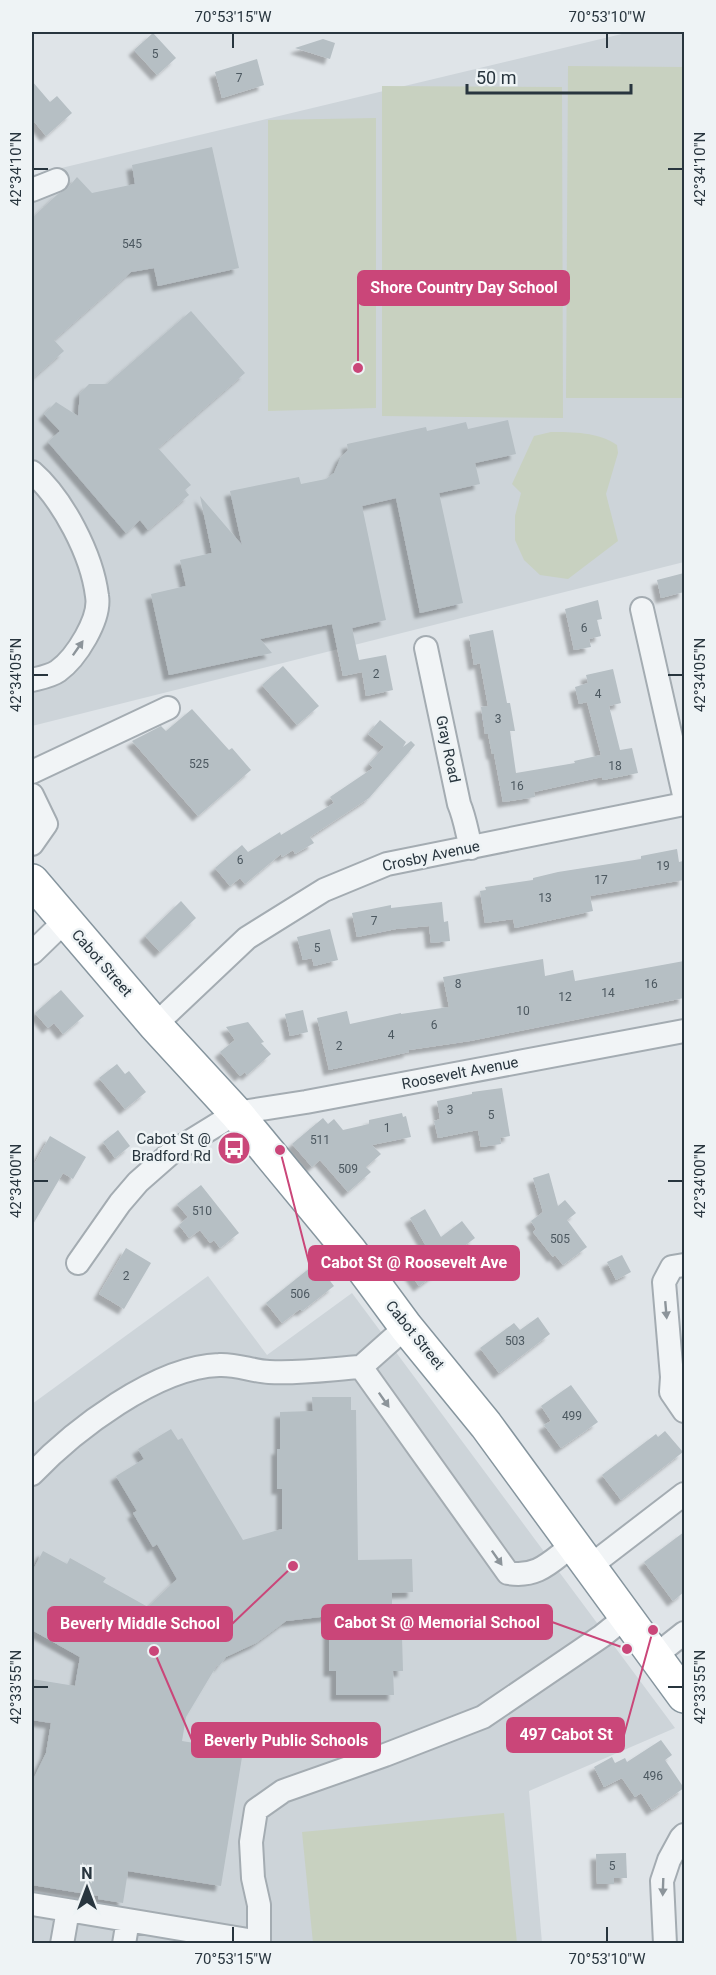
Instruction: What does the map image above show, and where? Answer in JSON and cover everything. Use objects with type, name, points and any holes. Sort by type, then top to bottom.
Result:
[{"type":"highway","name":"Cabot Street","points":[[32,880],[155,1025],[236,1113],[350,1251],[406,1327],[486,1425],[581,1556],[674,1678]]},
{"type":"street","points":[[32,190],[57,180]]},
{"type":"street","points":[[32,472],[43,482],[84,546],[98,598],[90,631],[72,658],[56,672],[32,680]]},
{"type":"street","points":[[642,609],[684,795]]},
{"type":"street","name":"Gray Road","points":[[426,648],[459,804],[471,848]]},
{"type":"street","points":[[32,772],[168,708]]},
{"type":"street","points":[[32,795],[46,824],[32,844]]},
{"type":"street","name":"Crosby Avenue","points":[[155,1025],[247,938],[324,890],[387,864],[684,804]]},
{"type":"street","points":[[32,953],[65,921]]},
{"type":"street","name":"Roosevelt Avenue","points":[[236,1113],[306,1102],[684,1030]]},
{"type":"street","points":[[78,1263],[120,1203],[138,1182],[171,1153],[236,1113]]},
{"type":"street","points":[[684,1265],[672,1267],[664,1282],[672,1377],[671,1392],[684,1411]]},
{"type":"street","points":[[32,1474],[82,1429],[144,1388],[191,1368],[220,1365],[269,1372],[361,1367],[406,1327]]},
{"type":"street","points":[[361,1367],[508,1573],[519,1575],[537,1572],[581,1556],[684,1494]]},
{"type":"street","points":[[32,1904],[128,1920],[185,1937],[258,1943],[258,1905],[253,1878],[251,1842],[256,1810],[283,1791],[483,1717],[627,1616]]},
{"type":"street","points":[[674,1678],[684,1633]]},
{"type":"street","points":[[665,1944],[662,1881],[669,1860],[684,1835]]},
{"type":"street","points":[[62,1944],[68,1910]]},
{"type":"street","points":[[124,1944],[128,1920]]},
{"type":"shaded area","points":[[630,32],[684,32],[684,562],[32,726],[32,175]]},
{"type":"shaded area","points":[[208,1276],[267,1355],[352,1293],[675,1728],[529,1791],[542,1943],[32,1943],[32,1404]]},
{"type":"green space","points":[[568,66],[684,67],[684,398],[566,398]]},
{"type":"green space","points":[[382,86],[562,87],[563,418],[382,416]]},
{"type":"green space","points":[[376,118],[376,408],[268,411],[268,120]]},
{"type":"green space","points":[[551,432],[602,437],[617,445],[618,453],[606,494],[618,541],[568,579],[540,575],[524,560],[515,540],[515,516],[521,493],[512,484],[534,436]]},
{"type":"green space","points":[[504,1813],[517,1943],[313,1943],[302,1832]]},
{"type":"building","points":[[153,33],[176,58],[157,75],[134,50]]},
{"type":"building","points":[[323,39],[335,43],[330,59],[295,48]]},
{"type":"building","points":[[257,59],[264,85],[222,98],[215,72]]},
{"type":"building","points":[[32,81],[50,102],[57,96],[72,113],[46,136],[32,119]]},
{"type":"building","points":[[212,147],[239,268],[158,286],[154,268],[131,272],[54,340],[64,351],[32,379],[32,218],[58,194],[67,189],[77,177],[92,193],[135,184],[132,165]]},
{"type":"building","points":[[191,311],[245,373],[158,448],[191,485],[185,490],[189,495],[148,530],[140,520],[126,533],[48,442],[60,431],[44,414],[56,402],[78,416],[80,393],[89,384],[107,384]]},
{"type":"building","points":[[508,420],[516,454],[475,463],[480,484],[439,493],[463,603],[420,613],[396,498],[362,506],[386,620],[352,628],[359,660],[386,655],[393,690],[366,696],[362,672],[343,676],[332,624],[260,639],[272,653],[169,675],[151,594],[186,586],[180,560],[212,553],[200,496],[242,545],[230,491],[299,477],[301,484],[326,479],[334,473],[341,457],[348,450],[347,444],[426,427],[427,431],[466,422],[468,429]]},
{"type":"building","points":[[684,573],[684,592],[661,598],[657,580]]},
{"type":"building","points":[[598,600],[602,619],[597,620],[601,636],[589,639],[591,647],[574,650],[565,609]]},
{"type":"building","points":[[493,630],[507,703],[510,703],[515,731],[510,731],[516,773],[575,763],[574,761],[601,755],[587,702],[579,704],[575,687],[588,683],[586,675],[613,669],[621,703],[609,706],[620,750],[632,748],[638,773],[603,780],[602,777],[534,792],[535,797],[503,802],[494,754],[492,754],[488,734],[485,734],[481,707],[488,706],[480,663],[474,665],[469,635]]},
{"type":"building","points":[[283,666],[319,706],[297,725],[262,685]]},
{"type":"building","points":[[192,709],[229,750],[232,748],[251,770],[198,816],[132,741],[161,726],[166,731]]},
{"type":"building","points":[[380,720],[406,742],[403,747],[411,741],[415,745],[369,798],[310,837],[314,843],[295,854],[293,850],[282,857],[281,854],[245,884],[240,878],[230,886],[215,868],[242,845],[248,852],[280,832],[281,835],[334,803],[330,797],[373,768],[369,764],[384,747],[368,734]]},
{"type":"building","points":[[677,849],[679,862],[683,861],[684,880],[590,896],[593,911],[515,928],[513,919],[485,923],[480,891],[486,890],[485,887],[533,880],[533,878],[558,872],[641,859],[641,856]]},
{"type":"building","points":[[181,901],[196,918],[160,952],[145,936]]},
{"type":"building","points":[[442,902],[444,922],[448,921],[450,941],[431,943],[429,926],[396,929],[357,937],[352,913],[391,905],[391,908]]},
{"type":"building","points":[[330,929],[338,960],[314,966],[312,958],[303,960],[297,937]]},
{"type":"building","points":[[543,959],[545,976],[573,970],[575,981],[684,961],[684,998],[470,1041],[409,1050],[409,1052],[329,1070],[317,1018],[347,1011],[350,1024],[401,1013],[449,1007],[443,977]]},
{"type":"building","points":[[61,990],[84,1016],[63,1034],[54,1023],[48,1028],[35,1013]]},
{"type":"building","points":[[303,1010],[308,1032],[290,1036],[285,1014]]},
{"type":"building","points":[[248,1022],[271,1054],[247,1075],[245,1072],[240,1076],[220,1052],[235,1040],[226,1027]]},
{"type":"building","points":[[117,1064],[125,1074],[129,1071],[146,1092],[125,1109],[99,1078]]},
{"type":"building","points":[[502,1088],[510,1136],[500,1138],[501,1144],[481,1147],[478,1130],[438,1138],[434,1121],[440,1119],[437,1101],[472,1094],[472,1092]]},
{"type":"building","points":[[402,1113],[403,1117],[406,1116],[411,1137],[372,1145],[381,1154],[366,1167],[371,1172],[348,1192],[320,1160],[312,1167],[292,1144],[323,1118],[328,1124],[334,1119],[343,1130],[369,1124],[369,1120]]},
{"type":"building","points":[[118,1130],[130,1146],[115,1158],[103,1142]]},
{"type":"building","points":[[50,1136],[86,1157],[73,1179],[63,1173],[32,1226],[32,1168]]},
{"type":"building","points":[[549,1173],[558,1206],[565,1200],[576,1213],[567,1220],[587,1247],[563,1265],[555,1255],[553,1257],[533,1232],[536,1229],[531,1221],[543,1212],[533,1178]]},
{"type":"building","points":[[201,1185],[239,1233],[220,1248],[214,1240],[210,1243],[200,1230],[189,1238],[179,1225],[188,1217],[177,1204]]},
{"type":"building","points":[[425,1209],[441,1237],[462,1221],[475,1238],[443,1262],[446,1266],[419,1286],[403,1264],[426,1246],[410,1218]]},
{"type":"building","points":[[126,1248],[151,1263],[124,1309],[99,1294]]},
{"type":"building","points":[[622,1255],[631,1272],[616,1280],[607,1262]]},
{"type":"building","points":[[316,1263],[334,1286],[302,1311],[300,1309],[282,1323],[266,1303]]},
{"type":"building","points":[[538,1317],[550,1334],[499,1373],[480,1348],[514,1323],[520,1330]]},
{"type":"building","points":[[571,1385],[598,1422],[561,1448],[544,1425],[551,1421],[541,1406]]},
{"type":"building","points":[[312,1397],[351,1397],[351,1410],[356,1410],[358,1560],[412,1559],[413,1592],[392,1593],[392,1636],[402,1636],[403,1671],[393,1671],[394,1695],[336,1695],[336,1671],[329,1671],[329,1616],[286,1621],[256,1643],[226,1657],[219,1666],[217,1665],[186,1717],[182,1741],[243,1751],[221,1886],[128,1871],[123,1903],[98,1899],[98,1896],[32,1885],[32,1782],[46,1753],[51,1723],[32,1720],[32,1679],[75,1686],[80,1657],[32,1630],[32,1572],[43,1551],[67,1564],[70,1558],[106,1578],[103,1582],[148,1607],[177,1579],[157,1544],[153,1547],[133,1513],[137,1511],[116,1476],[144,1459],[138,1449],[171,1429],[178,1440],[182,1438],[243,1540],[282,1529],[282,1489],[277,1489],[280,1412],[313,1411]]},
{"type":"building","points":[[665,1431],[683,1452],[621,1500],[602,1475],[656,1434],[658,1437]]},
{"type":"building","points":[[684,1532],[684,1592],[673,1601],[644,1562]]},
{"type":"building","points":[[661,1740],[672,1755],[665,1760],[684,1788],[652,1810],[641,1793],[635,1797],[622,1778],[604,1787],[594,1767],[612,1757],[615,1763],[625,1758],[627,1762]]},
{"type":"building","points":[[626,1853],[627,1878],[614,1878],[614,1884],[597,1884],[596,1854]]},
{"type":"place","name":"Shore Country Day School","points":[[358,368]]},
{"type":"place","name":"Cabot St @ Bradford Rd","points":[[234,1148]]},
{"type":"place","name":"Cabot St @ Roosevelt Ave","points":[[280,1150]]},
{"type":"place","name":"Beverly Middle School","points":[[293,1566]]},
{"type":"place","name":"497 Cabot St","points":[[653,1630]]},
{"type":"place","name":"Cabot St @ Memorial School","points":[[627,1649]]},
{"type":"place","name":"Beverly Public Schools","points":[[154,1651]]}]
